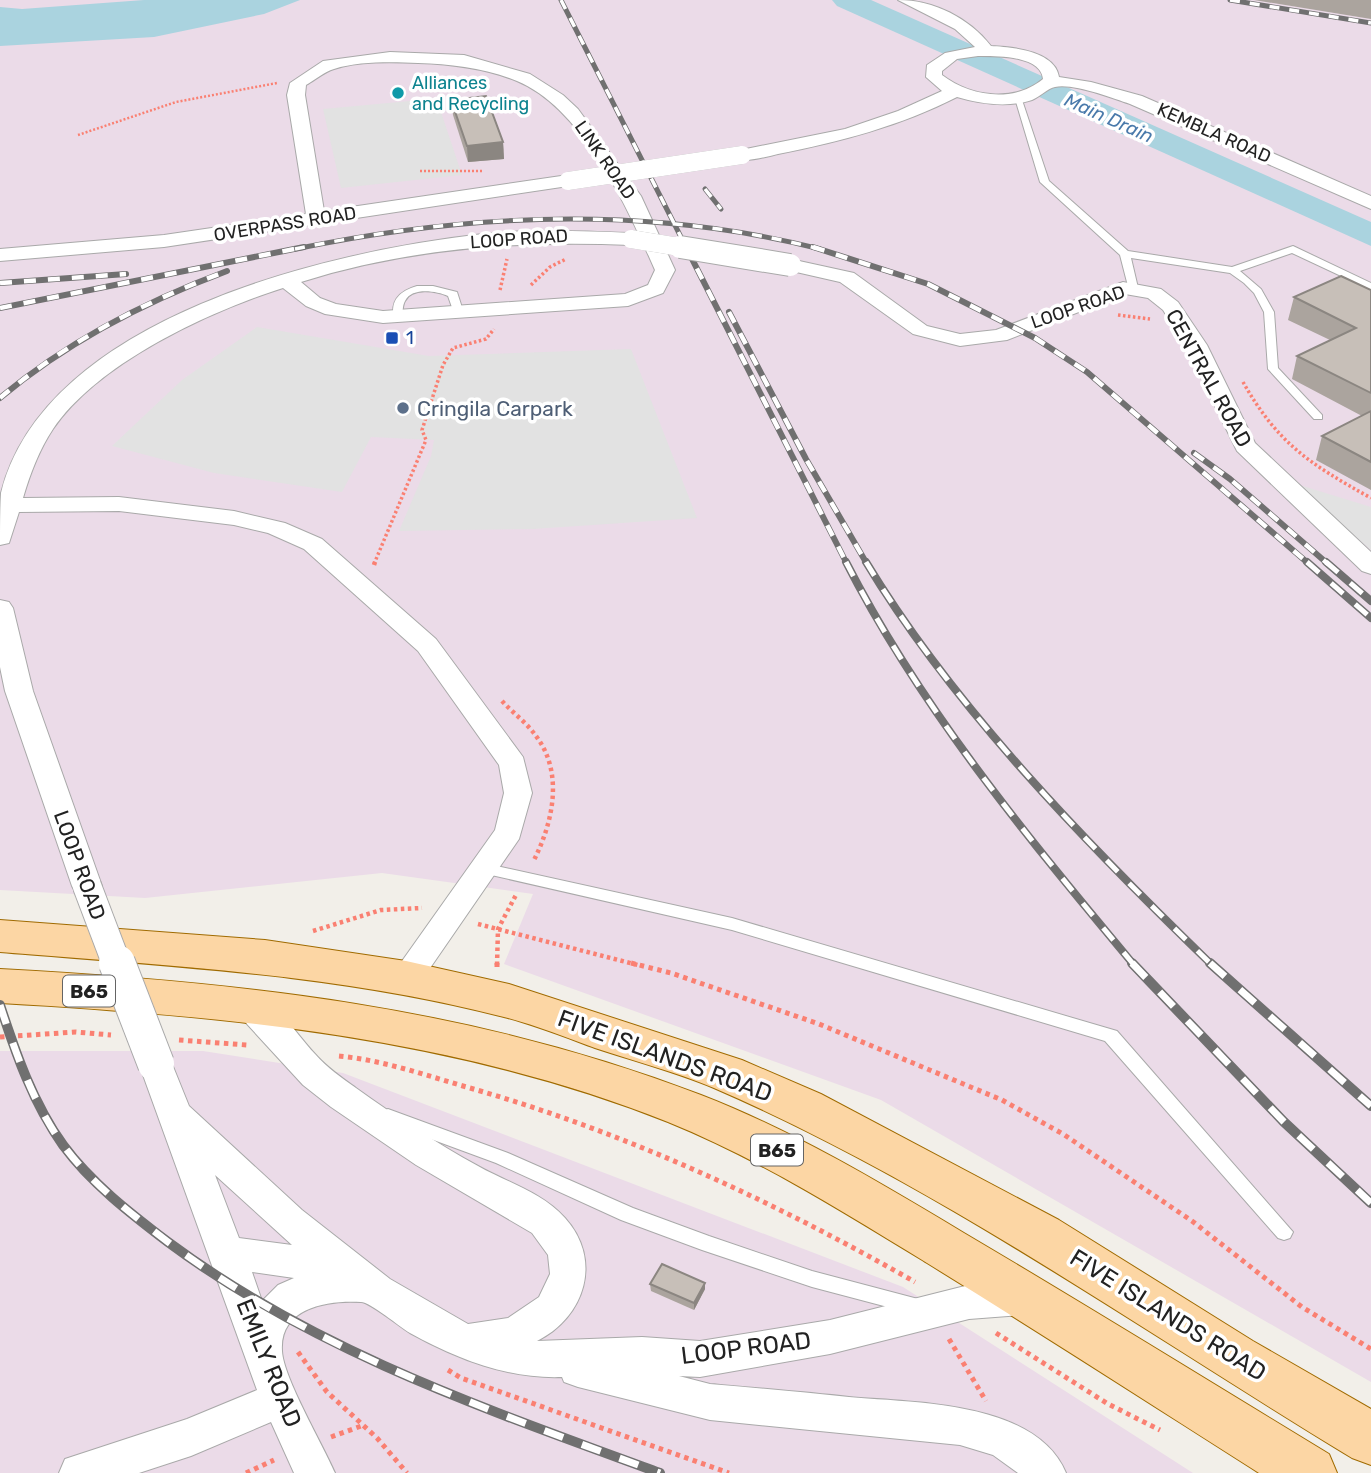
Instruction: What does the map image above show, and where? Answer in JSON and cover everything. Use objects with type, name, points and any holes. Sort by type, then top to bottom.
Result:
[{"type":"main road","name":"FIVE ISLANDS ROAD","points":[[0,936],[265,957],[405,978],[509,1001],[634,1040],[726,1073],[804,1108],[1041,1235],[1234,1358],[1371,1439]]},
{"type":"main road","name":"FIVE ISLANDS ROAD","points":[[0,986],[246,1002],[383,1024],[512,1051],[590,1074],[687,1109],[808,1165],[1029,1298],[1309,1473]]},
{"type":"street","points":[[906,0],[961,25],[979,40],[981,51]]},
{"type":"street","points":[[981,51],[1035,60],[1051,74],[1051,81],[1025,95],[985,97],[955,91],[934,77],[933,69],[939,61],[981,51]]},
{"type":"street","name":"LINK ROAD","points":[[284,279],[313,302],[332,310],[398,316],[459,314],[628,300],[656,289],[665,270],[632,196],[572,113],[558,99],[524,78],[481,63],[414,57],[348,61],[329,65],[302,79]]},
{"type":"street","points":[[302,79],[298,83],[296,95],[316,219]]},
{"type":"street","name":"KEMBLA ROAD","points":[[1051,81],[1091,87],[1136,100],[1371,203]]},
{"type":"street","name":"OVERPASS ROAD","points":[[0,255],[164,241],[742,155],[873,128],[955,91]]},
{"type":"street","name":"LOOP ROAD","points":[[0,538],[19,472],[52,415],[75,391],[117,357],[152,335],[194,314],[284,279],[377,256],[486,240],[551,235],[631,239],[847,277],[920,330],[960,340],[1000,336],[1114,290],[1133,288]]},
{"type":"street","name":"CENTRAL ROAD","points":[[1133,288],[1164,299],[1182,322],[1212,376],[1228,417],[1245,446],[1371,565]]},
{"type":"street","points":[[9,505],[118,504],[190,511],[276,528],[313,544],[427,645],[513,764],[518,793],[509,832],[405,978]]},
{"type":"street","name":"LOOP ROAD","points":[[0,608],[19,691],[88,886],[162,1051],[177,1116],[225,1252]]},
{"type":"street","name":"LOOP ROAD","points":[[246,1002],[262,1016],[289,1050],[317,1078],[464,1177],[544,1222],[561,1244],[568,1270],[567,1284],[562,1297],[546,1318],[505,1336],[488,1340],[462,1339]]},
{"type":"street","name":"LOOP ROAD","points":[[177,1116],[257,1191],[377,1294],[462,1339],[512,1357],[548,1360],[640,1355],[678,1360],[700,1359],[830,1337],[943,1308],[1029,1298]]},
{"type":"street","points":[[225,1252],[309,1264],[377,1294]]},
{"type":"street","name":"EMILY ROAD","points":[[225,1252],[276,1348],[279,1399],[315,1473]]},
{"type":"street","points":[[276,1348],[270,1318],[277,1308],[292,1297],[323,1286],[377,1294]]},
{"type":"street","points":[[640,1355],[668,1364],[742,1400],[791,1411]]},
{"type":"street","points":[[512,1357],[625,1379],[710,1402],[960,1426],[985,1432],[1010,1443],[1046,1473]]},
{"type":"street","points":[[79,1473],[191,1437],[279,1399]]},
{"type":"lane","points":[[1025,95],[1045,182],[1125,254],[1233,270],[1256,286],[1269,307],[1273,369],[1318,417]]},
{"type":"lane","points":[[1233,270],[1293,249],[1371,287]]},
{"type":"lane","points":[[1125,254],[1133,288]]},
{"type":"lane","points":[[398,316],[400,300],[404,295],[430,288],[453,294],[459,314]]},
{"type":"lane","points":[[483,867],[732,924],[1111,1036],[1284,1232]]},
{"type":"lane","points":[[349,1101],[514,1163],[627,1214],[720,1248],[812,1279],[943,1308]]},
{"type":"path","points":[[78,135],[153,106],[215,92],[302,79]]},
{"type":"path","points":[[420,171],[482,171]]},
{"type":"path","points":[[495,300],[503,284],[507,259]]},
{"type":"path","points":[[1110,317],[1123,314],[1163,324],[1182,322]]},
{"type":"path","points":[[379,572],[373,563],[426,440],[422,430],[443,365]]},
{"type":"path","points":[[1242,380],[1263,418],[1312,465],[1371,498]]},
{"type":"path","points":[[494,691],[542,744],[554,791],[548,833],[498,929],[497,970],[507,974]]},
{"type":"path","points":[[0,1037],[76,1032],[115,1035]]},
{"type":"path","points":[[162,1051],[289,1050],[344,1056],[478,1090],[631,1141],[776,1207],[1108,1404],[1171,1435]]},
{"type":"path","points":[[943,1308],[1010,1443]]},
{"type":"path","points":[[276,1348],[377,1438],[407,1473]]},
{"type":"shaded area","points":[[0,0],[1371,0],[1371,1382],[881,1100],[504,964],[533,894],[382,873],[145,898],[0,890]]},
{"type":"shaded area","points":[[410,101],[413,108],[439,106],[462,175],[341,188],[323,109]]},
{"type":"shaded area","name":"Cringila Carpark","points":[[257,327],[429,356],[631,349],[697,518],[533,529],[399,531],[431,456],[434,440],[371,437],[342,492],[214,473],[112,446],[182,380]]},
{"type":"shaded area","points":[[1293,483],[1371,507],[1371,550]]},
{"type":"shaded area","points":[[0,1051],[203,1051],[343,1073],[903,1287],[1193,1473],[0,1473]]},
{"type":"water","points":[[144,0],[300,0],[264,14],[154,37],[0,46],[0,7],[22,9]]},
{"type":"building","points":[[486,96],[503,142],[467,146],[451,100]]},
{"type":"building","points":[[1341,276],[1371,290],[1371,393],[1297,356],[1356,328],[1294,297]]},
{"type":"building","points":[[1371,411],[1371,462],[1322,436]]},
{"type":"building","points":[[662,1264],[705,1283],[694,1303],[650,1284]]},
{"type":"waterway","name":"Main Drain","points":[[847,0],[1371,235]]},
{"type":"railway","points":[[561,0],[674,224]]},
{"type":"railway","points":[[1230,0],[1371,23]]},
{"type":"railway","points":[[705,189],[721,209]]},
{"type":"railway","points":[[295,249],[360,237],[492,222],[558,219],[674,224]]},
{"type":"railway","points":[[674,224],[755,235],[818,248]]},
{"type":"railway","points":[[674,224],[687,249]]},
{"type":"railway","points":[[0,308],[304,247]]},
{"type":"railway","points":[[686,247],[847,564]]},
{"type":"railway","points":[[813,247],[818,248]]},
{"type":"railway","points":[[818,248],[928,284],[1035,338],[1087,372],[1309,564]]},
{"type":"railway","points":[[0,398],[52,358],[108,325],[166,296],[227,271]]},
{"type":"railway","points":[[0,283],[126,274]]},
{"type":"railway","points":[[729,312],[806,459],[867,564]]},
{"type":"railway","points":[[1194,453],[1230,479],[1328,564]]},
{"type":"railway","points":[[846,562],[876,616],[942,721],[1055,870],[1134,965]]},
{"type":"railway","points":[[866,562],[940,670],[1026,774],[1118,872],[1212,965]]},
{"type":"railway","points":[[1307,562],[1371,618]]},
{"type":"railway","points":[[1326,562],[1371,601]]},
{"type":"railway","points":[[1132,963],[1284,1122],[1371,1203]]},
{"type":"railway","points":[[1210,963],[1371,1106]]},
{"type":"railway","points":[[0,1005],[34,1095],[63,1145],[99,1185],[168,1242],[283,1316],[344,1347],[468,1401],[660,1473]]},
{"type":"place","name":"Alliances and Recycling","points":[[398,93]]},
{"type":"place","name":"1","points":[[392,338]]},
{"type":"place","name":"Cringila Carpark","points":[[403,408]]}]
